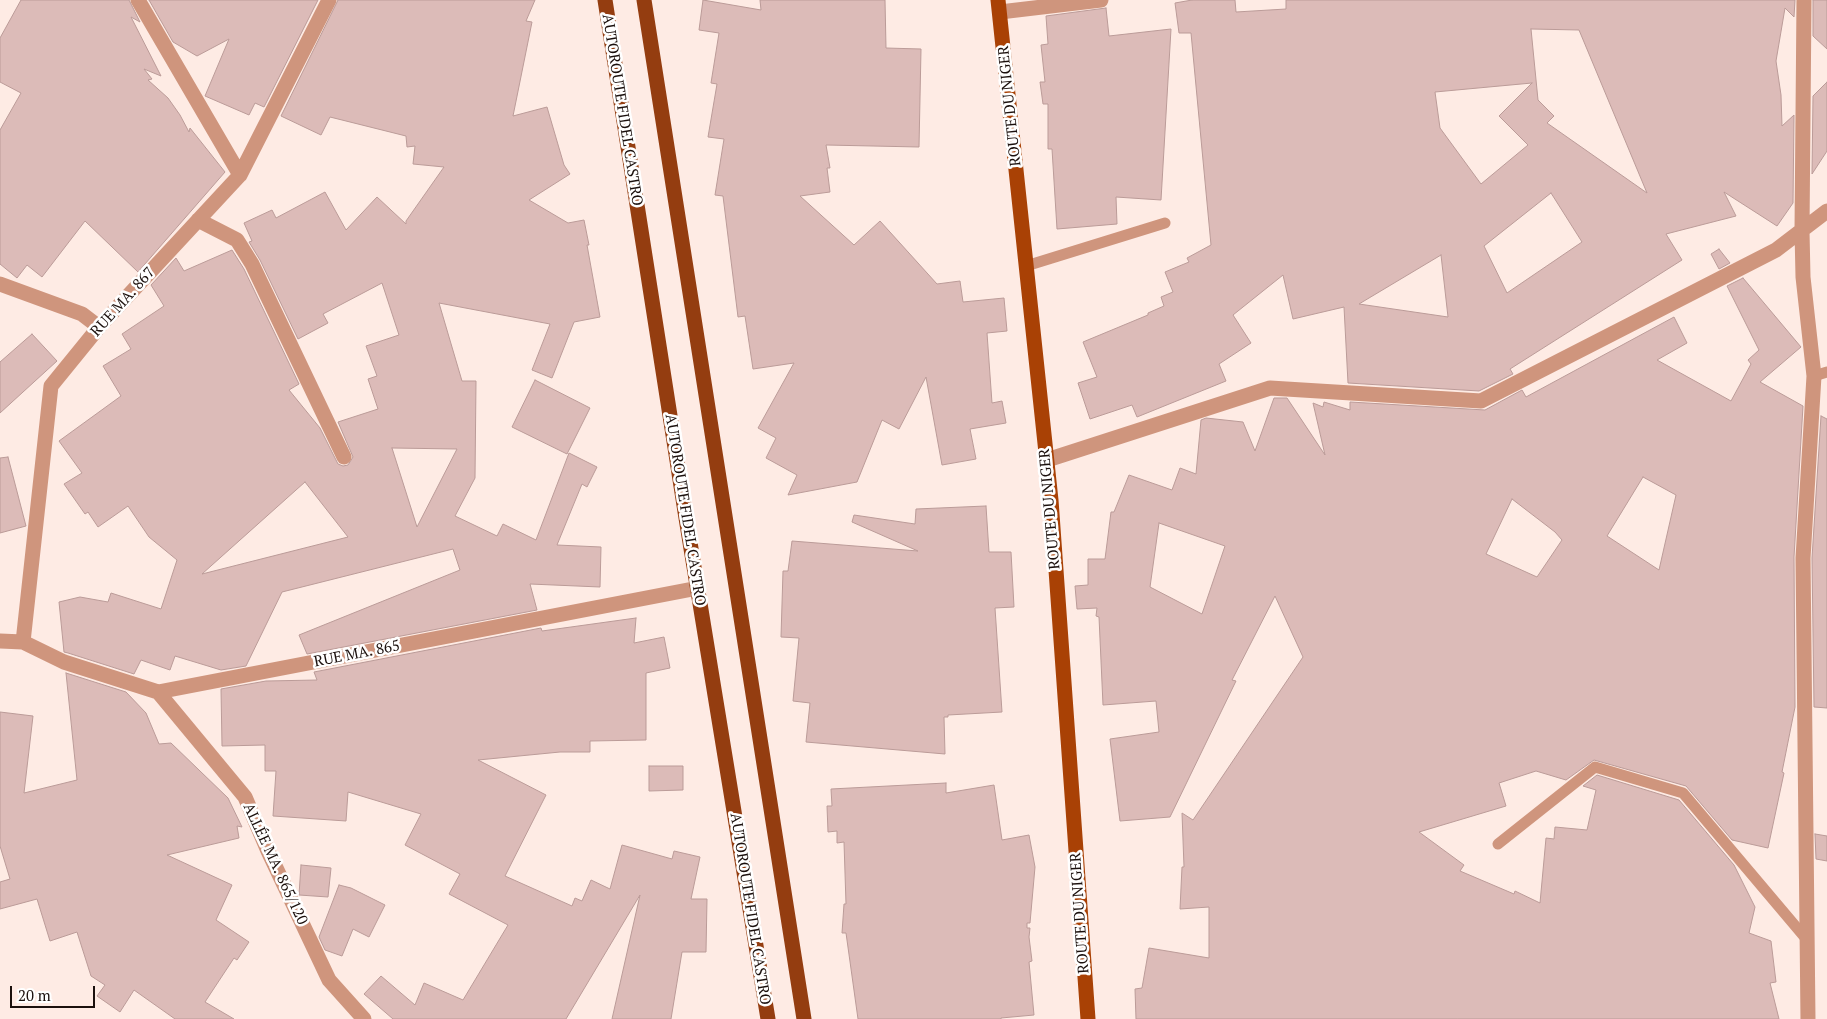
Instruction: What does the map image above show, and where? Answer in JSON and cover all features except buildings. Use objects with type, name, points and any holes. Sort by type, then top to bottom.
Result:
[{"type":"highway","name":"AUTOROUTE FIDEL CASTRO","points":[[605,0],[768,1019]]},
{"type":"highway","points":[[644,0],[804,1019]]},
{"type":"main road","name":"ROUTE DU NIGER","points":[[999,6],[1047,460],[1088,1019]]},
{"type":"street","points":[[138,0],[240,175]]},
{"type":"street","name":"RUE MA. 867","points":[[23,642],[51,386],[99,327],[240,175],[329,0]]},
{"type":"street","points":[[999,6],[1101,0]]},
{"type":"street","points":[[1804,0],[1803,277],[1820,374],[1803,558],[1808,1019]]},
{"type":"street","points":[[1047,460],[1270,388],[1481,401],[1776,250],[1827,211]]},
{"type":"street","points":[[198,220],[237,240],[252,264],[344,457]]},
{"type":"street","points":[[0,284],[82,314],[99,327]]},
{"type":"street","name":"RUE MA. 865","points":[[23,642],[64,662],[158,692],[698,588]]},
{"type":"street","points":[[0,641],[23,642]]},
{"type":"street","name":"ALLÉE MA. 865/120","points":[[158,692],[244,797],[329,980],[364,1019]]},
{"type":"lane","points":[[1026,266],[1166,223]]},
{"type":"lane","points":[[1498,844],[1595,766],[1674,790],[1683,793],[1808,941]]}]
